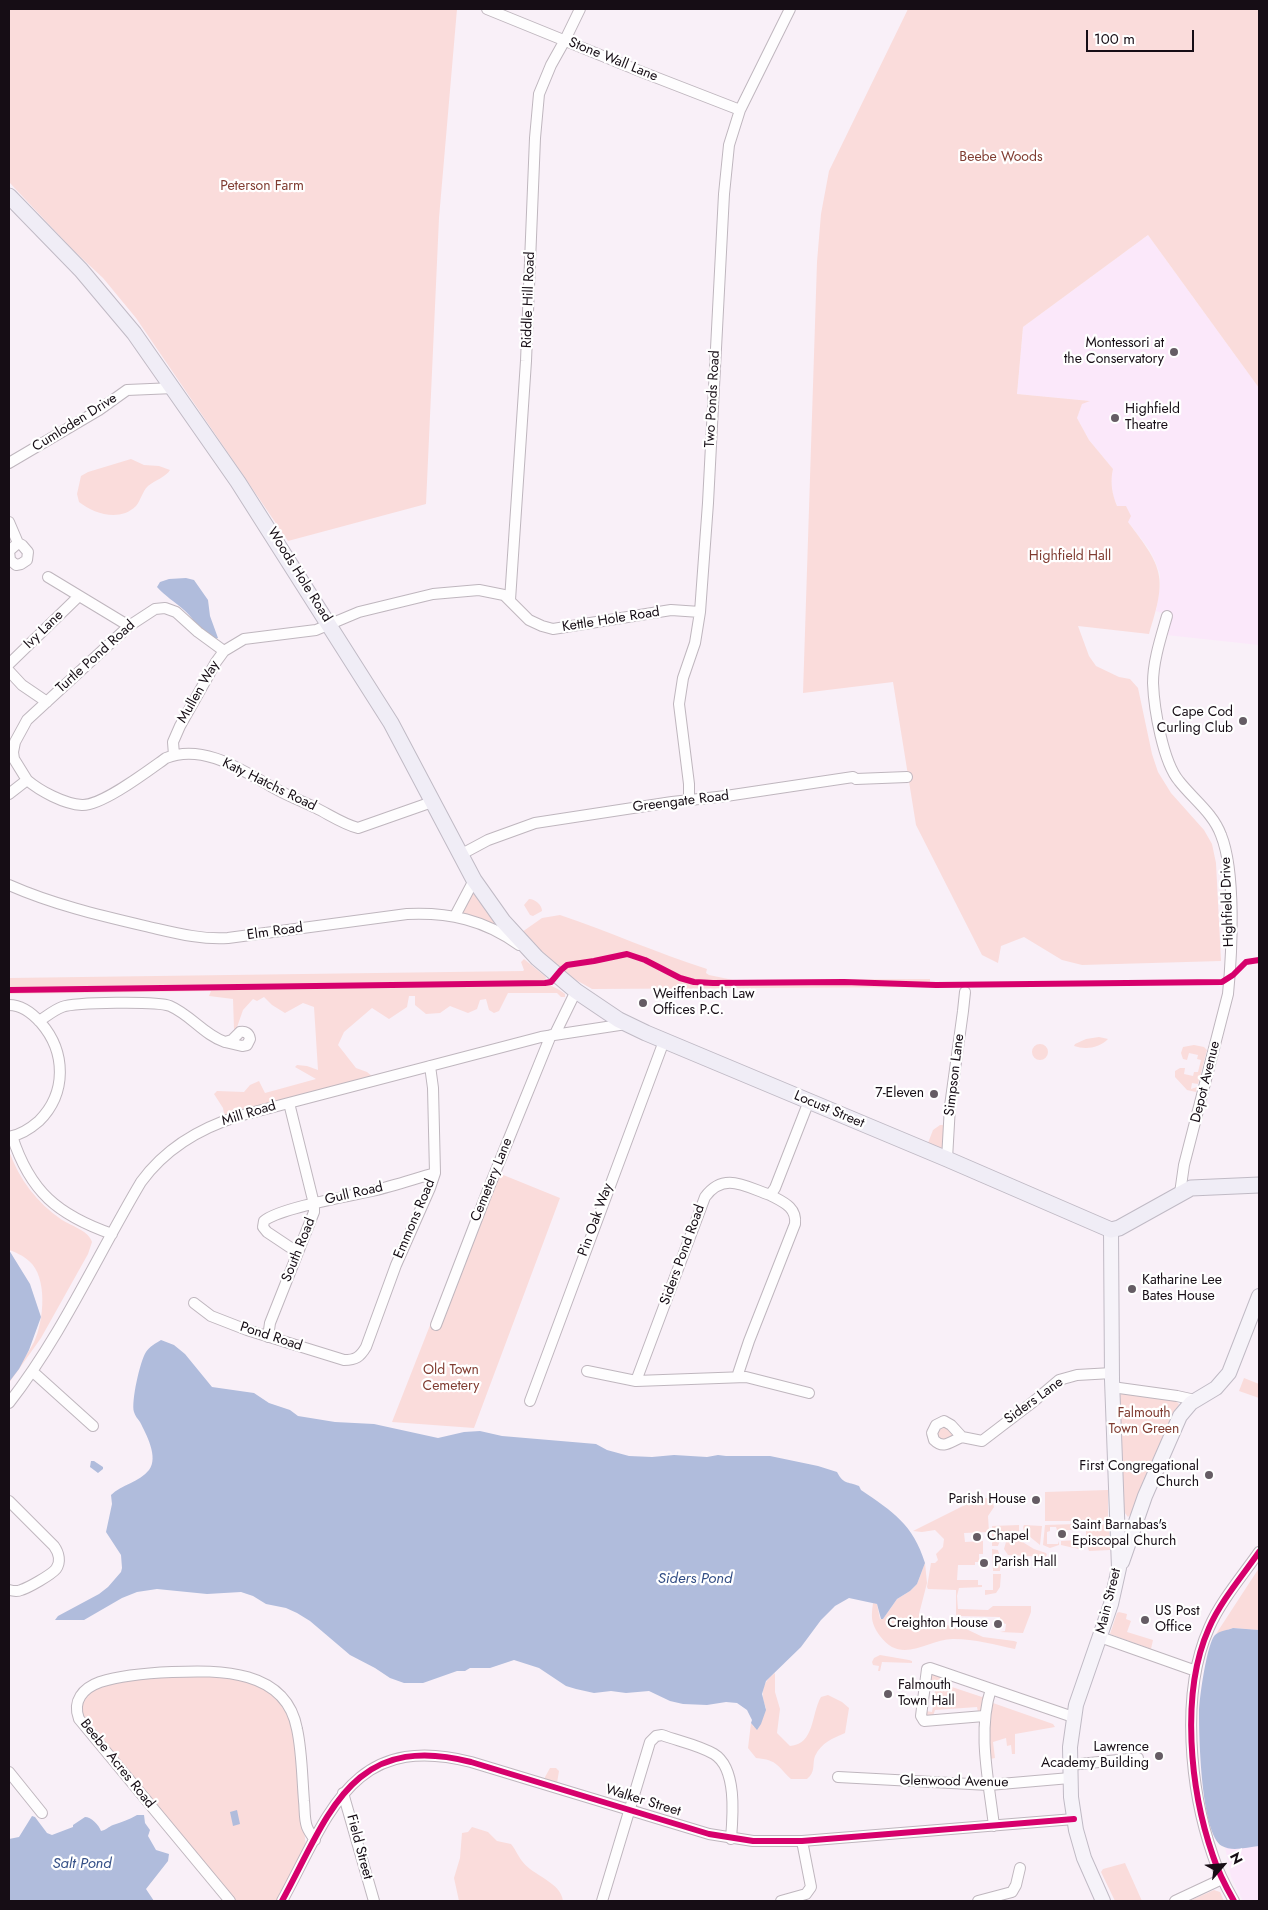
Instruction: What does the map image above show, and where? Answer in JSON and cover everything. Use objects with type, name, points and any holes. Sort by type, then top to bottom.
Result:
[{"type":"highway","name":"Woods Hole Road","points":[[9,196],[107,299],[174,388],[269,528],[391,723],[474,880],[503,921],[537,958],[556,975]]},
{"type":"highway","name":"Locust Street","points":[[556,975],[592,1003],[627,1024],[1111,1230]]},
{"type":"highway","points":[[1111,1230],[1118,1228],[1180,1193],[1197,1187],[1259,1185]]},
{"type":"main road","name":"Main Street","points":[[1103,1901],[1082,1852],[1074,1819],[1070,1771],[1070,1738],[1073,1717],[1114,1594],[1119,1568],[1112,1380],[1111,1230]]},
{"type":"main road","points":[[1119,1568],[1140,1510],[1180,1416],[1195,1400],[1216,1388],[1229,1373],[1259,1296]]},
{"type":"main road","points":[[1118,1533],[1130,1524],[1140,1510]]},
{"type":"street","name":"Stone Wall Lane","points":[[487,9],[740,110]]},
{"type":"street","name":"Riddle Hill Road","points":[[510,600],[526,360],[535,138],[539,94],[551,65],[580,9]]},
{"type":"street","name":"Two Ponds Road","points":[[690,799],[679,704],[683,678],[693,653],[700,612],[708,503],[724,194],[729,145],[740,110],[790,9]]},
{"type":"street","name":"Cumloden Drive","points":[[9,464],[99,410],[127,390],[174,388]]},
{"type":"street","points":[[9,522],[18,543]]},
{"type":"street","points":[[48,577],[129,626]]},
{"type":"street","name":"Kettle Hole Road","points":[[330,625],[359,612],[433,594],[479,590],[504,595],[529,620],[553,629],[671,610],[700,612]]},
{"type":"street","name":"Ivy Lane","points":[[9,664],[79,596]]},
{"type":"street","name":"Turtle Pond Road","points":[[11,751],[27,720],[129,626],[155,609],[165,608],[176,612],[198,632],[224,651]]},
{"type":"street","name":"Highfield Drive","points":[[1167,616],[1158,648],[1153,681],[1159,724],[1167,758],[1174,774],[1220,831],[1224,844],[1231,899],[1230,970]]},
{"type":"street","name":"Mullen Way","points":[[174,755],[173,742],[180,726],[224,651],[244,639],[305,632],[330,625]]},
{"type":"street","points":[[9,671],[22,685],[46,702]]},
{"type":"street","points":[[11,751],[27,780],[40,791],[82,805],[90,804],[112,794],[166,758],[174,755]]},
{"type":"street","name":"Katy Hatchs Road","points":[[174,755],[187,754],[218,759],[240,768],[275,789],[358,828],[432,802]]},
{"type":"street","name":"Greengate Road","points":[[460,855],[488,840],[535,823],[690,799],[726,796],[853,778],[907,777]]},
{"type":"street","points":[[9,794],[27,780]]},
{"type":"street","points":[[455,916],[474,880]]},
{"type":"street","name":"Elm Road","points":[[9,885],[41,898],[99,915],[173,932],[216,939],[407,914],[436,913],[455,916],[494,930],[514,941],[537,958]]},
{"type":"street","name":"Depot Avenue","points":[[1180,1193],[1184,1165],[1226,1001],[1230,970]]},
{"type":"street","name":"Cemetery Lane","points":[[436,1325],[488,1190],[553,1035],[576,991]]},
{"type":"street","name":"Simpson Lane","points":[[947,1159],[950,1106],[964,992]]},
{"type":"street","points":[[40,1022],[55,1011],[68,1006],[161,1004],[177,1010],[215,1038],[225,1042]]},
{"type":"street","points":[[9,1005],[25,1010],[40,1022],[59,1054],[60,1075],[58,1089],[49,1109],[30,1128],[10,1136],[24,1168],[47,1198],[68,1214],[93,1228],[112,1234]]},
{"type":"street","name":"Mill Road","points":[[9,1403],[58,1332],[146,1175],[158,1162],[180,1144],[204,1129],[231,1118],[289,1102],[553,1035],[627,1024]]},
{"type":"street","name":"Pin Oak Way","points":[[530,1400],[664,1041]]},
{"type":"street","name":"Emmons Road","points":[[353,1360],[361,1356],[366,1347],[396,1265],[427,1196],[434,1173],[433,1088],[430,1066]]},
{"type":"street","points":[[770,1195],[775,1188],[809,1101]]},
{"type":"street","name":"South Road","points":[[268,1337],[270,1322],[312,1217],[314,1204],[289,1102]]},
{"type":"street","name":"Gull Road","points":[[298,1252],[267,1232],[263,1224],[267,1218],[314,1204],[374,1191],[434,1173]]},
{"type":"street","name":"Siders Pond Road","points":[[636,1382],[705,1196],[714,1185],[724,1183],[734,1183],[770,1195],[790,1207],[795,1215],[795,1224],[749,1341],[737,1377]]},
{"type":"street","name":"Pond Road","points":[[194,1303],[211,1316],[268,1337],[344,1360],[353,1360]]},
{"type":"street","points":[[32,1370],[93,1426]]},
{"type":"street","points":[[587,1371],[636,1382],[746,1377],[809,1393]]},
{"type":"street","name":"Siders Lane","points":[[962,1437],[975,1440],[984,1439],[1034,1402],[1059,1380],[1077,1375],[1112,1380],[1195,1400]]},
{"type":"street","points":[[9,1501],[54,1546],[59,1562],[53,1572],[29,1586],[21,1590],[9,1590]]},
{"type":"street","points":[[1234,1901],[1222,1879],[1208,1841],[1196,1779],[1192,1730],[1196,1671],[1202,1646],[1212,1621],[1259,1552]]},
{"type":"street","points":[[1100,1637],[1196,1671]]},
{"type":"street","points":[[984,1716],[924,1721],[921,1716],[927,1669],[930,1668],[1073,1717]]},
{"type":"street","name":"Beebe Acres Road","points":[[230,1901],[79,1719],[76,1703],[78,1698],[88,1688],[110,1680],[154,1673],[196,1671],[218,1671],[248,1676],[267,1685],[289,1706],[296,1724],[306,1822],[309,1832],[315,1840]]},
{"type":"street","points":[[991,1689],[984,1716],[994,1826]]},
{"type":"street","points":[[602,1901],[650,1742],[656,1736],[662,1735],[710,1752],[723,1762],[728,1771],[731,1786],[731,1838]]},
{"type":"street","name":"Walker Street","points":[[282,1901],[328,1815],[343,1793],[356,1780],[383,1764],[410,1756],[433,1755],[477,1764],[709,1834],[764,1842],[802,1841],[1074,1819]]},
{"type":"street","name":"Glenwood Avenue","points":[[838,1777],[989,1785],[1138,1758]]},
{"type":"street","points":[[10,1776],[42,1813]]},
{"type":"street","name":"Field Street","points":[[343,1793],[374,1901]]},
{"type":"street","points":[[781,1901],[804,1898],[809,1891],[811,1885],[802,1841]]},
{"type":"street","points":[[978,1901],[1012,1892],[1016,1885],[1020,1868]]},
{"type":"street","points":[[1175,1901],[1222,1879]]},
{"type":"shaded area","points":[[1148,235],[1259,388],[1259,645],[1166,635],[1170,616],[1156,611],[1160,574],[1155,561],[1149,549],[1119,510],[1113,496],[1111,479],[1113,469],[1089,440],[1077,418],[1082,403],[1089,401],[1017,394],[1023,327]]},
{"type":"shaded area","points":[[1259,1846],[1259,1901],[1243,1901],[1231,1877],[1225,1847],[1233,1849]]},
{"type":"green space","name":"Peterson Farm","points":[[9,9],[457,9],[439,218],[426,504],[288,541],[136,318],[103,278],[72,249],[9,182]]},
{"type":"green space","name":"Beebe Woods","points":[[908,9],[1259,9],[1259,388],[1148,235],[1023,327],[1017,394],[1090,401],[1082,404],[1077,418],[1089,440],[1113,469],[1112,488],[1117,506],[1126,506],[1131,516],[1128,522],[1149,551],[1159,574],[1158,599],[1149,634],[1078,626],[1089,656],[1096,666],[1119,677],[1130,679],[1138,688],[1152,754],[1158,772],[1171,793],[1204,830],[1212,844],[1216,863],[1221,961],[1082,965],[1062,960],[1024,937],[1001,946],[998,963],[982,955],[916,825],[893,682],[803,693],[817,262],[821,214],[829,171]]},
{"type":"green space","points":[[131,459],[144,465],[159,466],[170,470],[166,475],[148,486],[136,506],[122,514],[99,513],[79,502],[77,494],[81,476],[88,472]]},
{"type":"green space","points":[[474,890],[499,927],[462,913]]},
{"type":"green space","points":[[529,899],[538,903],[542,911],[533,916],[530,915],[524,905]]},
{"type":"green space","points":[[560,915],[707,969],[706,973],[709,975],[733,980],[930,979],[930,987],[592,989],[562,972],[563,969],[559,968],[540,952],[522,932],[542,918]]},
{"type":"green space","points":[[524,959],[546,977],[545,981],[547,983],[565,994],[565,997],[561,997],[557,993],[508,993],[499,1011],[494,1013],[489,1010],[486,999],[480,1000],[477,1009],[468,1013],[450,1006],[440,1013],[426,1014],[415,1005],[415,996],[409,996],[407,1007],[389,1019],[372,1008],[344,1032],[338,1045],[356,1068],[367,1072],[373,1077],[227,1116],[214,1094],[217,1091],[244,1092],[250,1085],[259,1081],[265,1093],[316,1079],[295,1067],[297,1065],[307,1066],[318,1070],[314,1007],[303,1003],[285,1013],[272,1005],[264,997],[257,1001],[253,999],[243,1010],[236,1030],[234,1029],[233,999],[209,996],[211,991],[9,994],[9,978],[523,971],[521,962]]},
{"type":"green space","points":[[1099,1037],[1108,1039],[1092,1047],[1074,1046],[1086,1039]]},
{"type":"green space","points":[[1040,1044],[1048,1052],[1040,1060],[1032,1052]]},
{"type":"green space","points":[[1194,1045],[1204,1047],[1207,1050],[1198,1084],[1192,1083],[1191,1089],[1197,1087],[1196,1092],[1187,1090],[1175,1077],[1175,1071],[1180,1068],[1185,1068],[1184,1074],[1193,1076],[1194,1072],[1198,1072],[1201,1060],[1197,1059],[1198,1055],[1189,1053],[1187,1060],[1183,1059],[1181,1053],[1183,1047]]},
{"type":"green space","points":[[940,1125],[944,1125],[943,1150],[928,1143],[933,1130]]},
{"type":"green space","points":[[9,1151],[18,1171],[37,1198],[62,1220],[84,1232],[92,1242],[88,1254],[41,1338],[9,1383],[9,1375],[23,1360],[34,1342],[42,1311],[42,1288],[35,1268],[29,1261],[25,1257],[9,1250]]},
{"type":"green space","name":"Old Town Cemetery","points":[[491,1170],[560,1198],[474,1428],[392,1422]]},
{"type":"green space","points":[[1244,1378],[1259,1384],[1259,1398],[1239,1391]]},
{"type":"green space","name":"Falmouth Town Green","points":[[1122,1393],[1175,1400],[1179,1404],[1136,1509],[1128,1517],[1121,1508],[1118,1397]]},
{"type":"green space","points":[[943,1425],[954,1434],[954,1437],[939,1442],[935,1431]]},
{"type":"green space","points":[[1108,1490],[1108,1521],[1045,1521],[1045,1492]]},
{"type":"green space","points":[[986,1498],[992,1501],[994,1507],[988,1516],[989,1532],[964,1533],[965,1542],[983,1541],[983,1554],[979,1554],[979,1562],[975,1562],[975,1565],[958,1565],[957,1580],[978,1580],[978,1585],[982,1585],[982,1587],[959,1588],[957,1596],[958,1609],[988,1610],[993,1606],[1031,1606],[1031,1612],[1023,1633],[1000,1632],[1005,1631],[1006,1624],[1000,1622],[1000,1617],[956,1616],[956,1590],[928,1589],[927,1587],[931,1563],[935,1563],[938,1560],[936,1554],[943,1547],[944,1539],[935,1530],[913,1531],[977,1499]]},
{"type":"green space","points":[[1077,1524],[1077,1526],[1076,1530],[1057,1530],[1056,1527],[1050,1527],[1050,1531],[1047,1532],[1047,1544],[1058,1544],[1059,1541],[1059,1545],[1050,1548],[1043,1545],[1045,1525]]},
{"type":"green space","points":[[1086,1524],[1109,1524],[1110,1550],[1089,1551],[1086,1543]]},
{"type":"green space","points":[[1019,1525],[1019,1531],[1005,1535],[998,1546],[992,1546],[992,1526]]},
{"type":"green space","points":[[1024,1525],[1042,1526],[1040,1545],[1024,1532]]},
{"type":"green space","points":[[1083,1537],[1083,1550],[1061,1545],[1061,1541],[1077,1540],[1077,1538]]},
{"type":"green space","points":[[1016,1538],[1047,1555],[1045,1557],[1008,1555],[1004,1549],[1006,1542]]},
{"type":"green space","points":[[992,1549],[998,1550],[1001,1561],[1000,1571],[993,1571]]},
{"type":"green space","points":[[925,1563],[927,1583],[919,1614],[921,1622],[928,1626],[947,1625],[955,1628],[964,1628],[983,1637],[1014,1641],[1017,1642],[1015,1649],[962,1639],[945,1640],[906,1650],[888,1645],[873,1624],[873,1603],[877,1604],[880,1619],[883,1619],[897,1599],[917,1584]]},
{"type":"green space","points":[[1259,1568],[1259,1630],[1233,1628],[1216,1634]]},
{"type":"green space","points":[[993,1574],[1001,1574],[1000,1587],[996,1593],[985,1595],[985,1590],[993,1590]]},
{"type":"green space","points":[[1119,1612],[1127,1614],[1126,1619],[1131,1621],[1127,1632],[1153,1640],[1151,1649],[1110,1634]]},
{"type":"green space","points":[[880,1655],[909,1660],[912,1663],[882,1662],[880,1671],[878,1671],[879,1666],[873,1665],[872,1662],[874,1658]]},
{"type":"green space","points":[[775,1673],[775,1692],[780,1709],[777,1733],[790,1746],[804,1740],[808,1734],[821,1697],[828,1695],[849,1708],[845,1733],[824,1744],[818,1751],[814,1759],[812,1774],[807,1779],[791,1779],[773,1762],[756,1758],[748,1748],[751,1723],[754,1727],[766,1708],[763,1689],[767,1680]]},
{"type":"green space","points":[[167,1675],[227,1676],[257,1683],[277,1696],[293,1721],[306,1848],[279,1901],[234,1901],[82,1714],[81,1703],[91,1689],[115,1682]]},
{"type":"green space","points":[[932,1675],[941,1676],[940,1683],[982,1697],[986,1693],[981,1711],[978,1712],[977,1707],[935,1710],[933,1716],[927,1715],[926,1711],[932,1712],[936,1684],[930,1679]]},
{"type":"green space","points":[[993,1703],[1053,1724],[1055,1727],[1015,1734],[1015,1754],[1012,1754],[1011,1745],[1007,1746],[1006,1738],[993,1742],[995,1758],[990,1759],[988,1731],[990,1729]]},
{"type":"green space","points":[[550,1768],[556,1768],[559,1771],[557,1783],[545,1781]]},
{"type":"green space","points":[[472,1827],[488,1832],[497,1841],[511,1844],[527,1866],[557,1889],[563,1901],[459,1901],[454,1878],[460,1858],[462,1833],[468,1832]]},
{"type":"green space","points":[[1125,1863],[1142,1901],[1115,1901],[1101,1872],[1103,1869]]},
{"type":"green space","points":[[1214,1890],[1220,1892],[1224,1901],[1189,1901]]},
{"type":"water","points":[[186,578],[194,580],[208,600],[210,616],[218,638],[215,639],[205,634],[181,607],[157,587],[160,582],[169,579]]},
{"type":"water","points":[[9,1250],[30,1284],[41,1317],[29,1350],[19,1369],[9,1382]]},
{"type":"water","name":"Siders Pond","points":[[161,1340],[174,1345],[185,1354],[212,1387],[254,1393],[269,1403],[290,1410],[298,1416],[335,1422],[374,1424],[438,1438],[464,1432],[480,1431],[502,1436],[596,1444],[607,1450],[629,1456],[770,1456],[818,1466],[837,1472],[844,1481],[859,1486],[861,1490],[892,1512],[914,1538],[925,1563],[917,1584],[897,1599],[883,1619],[881,1619],[877,1604],[849,1598],[835,1606],[821,1620],[801,1647],[766,1681],[762,1694],[766,1710],[757,1730],[751,1723],[752,1720],[747,1710],[737,1703],[683,1704],[670,1701],[649,1691],[594,1693],[566,1686],[539,1668],[514,1660],[490,1668],[470,1668],[465,1671],[457,1671],[423,1683],[404,1683],[390,1678],[350,1655],[310,1621],[297,1613],[286,1608],[266,1604],[253,1596],[241,1592],[207,1594],[157,1589],[137,1592],[122,1598],[84,1620],[55,1620],[58,1616],[99,1594],[121,1572],[121,1555],[106,1532],[112,1504],[111,1495],[141,1478],[152,1465],[152,1452],[148,1439],[134,1413],[133,1407],[141,1364],[146,1352]]},
{"type":"water","points":[[91,1461],[103,1467],[103,1469],[98,1473],[90,1467]]},
{"type":"water","points":[[1233,1628],[1259,1630],[1259,1846],[1235,1849],[1222,1846],[1215,1838],[1210,1824],[1205,1805],[1199,1713],[1204,1672],[1212,1640],[1215,1635]]},
{"type":"water","points":[[237,1810],[240,1824],[233,1826],[230,1812]]},
{"type":"water","name":"Salt Pond","points":[[137,1815],[144,1815],[145,1823],[150,1830],[148,1836],[156,1850],[169,1854],[168,1861],[146,1889],[154,1901],[9,1901],[9,1839],[19,1837],[32,1816],[35,1817],[47,1833],[52,1835],[73,1827],[73,1825],[85,1817],[90,1818],[101,1831]]},
{"type":"cycle path","points":[[9,990],[545,983],[551,982],[567,965],[627,954],[645,960],[680,978],[694,982],[713,983],[844,982],[936,985],[1222,982],[1233,975],[1246,962],[1259,960]]},
{"type":"cycle path","points":[[1234,1901],[1215,1862],[1205,1830],[1194,1772],[1191,1711],[1194,1682],[1200,1654],[1209,1628],[1225,1599],[1259,1552]]},
{"type":"cycle path","points":[[282,1901],[314,1839],[331,1811],[349,1788],[371,1770],[397,1759],[430,1756],[471,1762],[709,1834],[753,1841],[802,1841],[1074,1819]]},
{"type":"place","name":"Montessori at the Conservatory","points":[[1174,352]]},
{"type":"place","name":"Highfield Theatre","points":[[1115,418]]},
{"type":"place","name":"Cape Cod Curling Club","points":[[1243,721]]},
{"type":"place","name":"Weiffenbach Law Offices P.C.","points":[[643,1003]]},
{"type":"place","name":"7-Eleven","points":[[934,1094]]},
{"type":"place","name":"Katharine Lee Bates House","points":[[1132,1289]]},
{"type":"place","name":"First Congregational Church","points":[[1209,1475]]},
{"type":"place","name":"Parish House","points":[[1036,1500]]},
{"type":"place","name":"Saint Barnabas's Episcopal Church","points":[[1062,1534]]},
{"type":"place","name":"Chapel","points":[[977,1537]]},
{"type":"place","name":"Parish Hall","points":[[984,1563]]},
{"type":"place","name":"US Post Office","points":[[1145,1620]]},
{"type":"place","name":"Creighton House","points":[[998,1624]]},
{"type":"place","name":"Falmouth Town Hall","points":[[888,1694]]},
{"type":"place","name":"Lawrence Academy Building","points":[[1159,1756]]},
{"type":"park label","name":"Highfield Hall","points":[[1070,557]]}]
